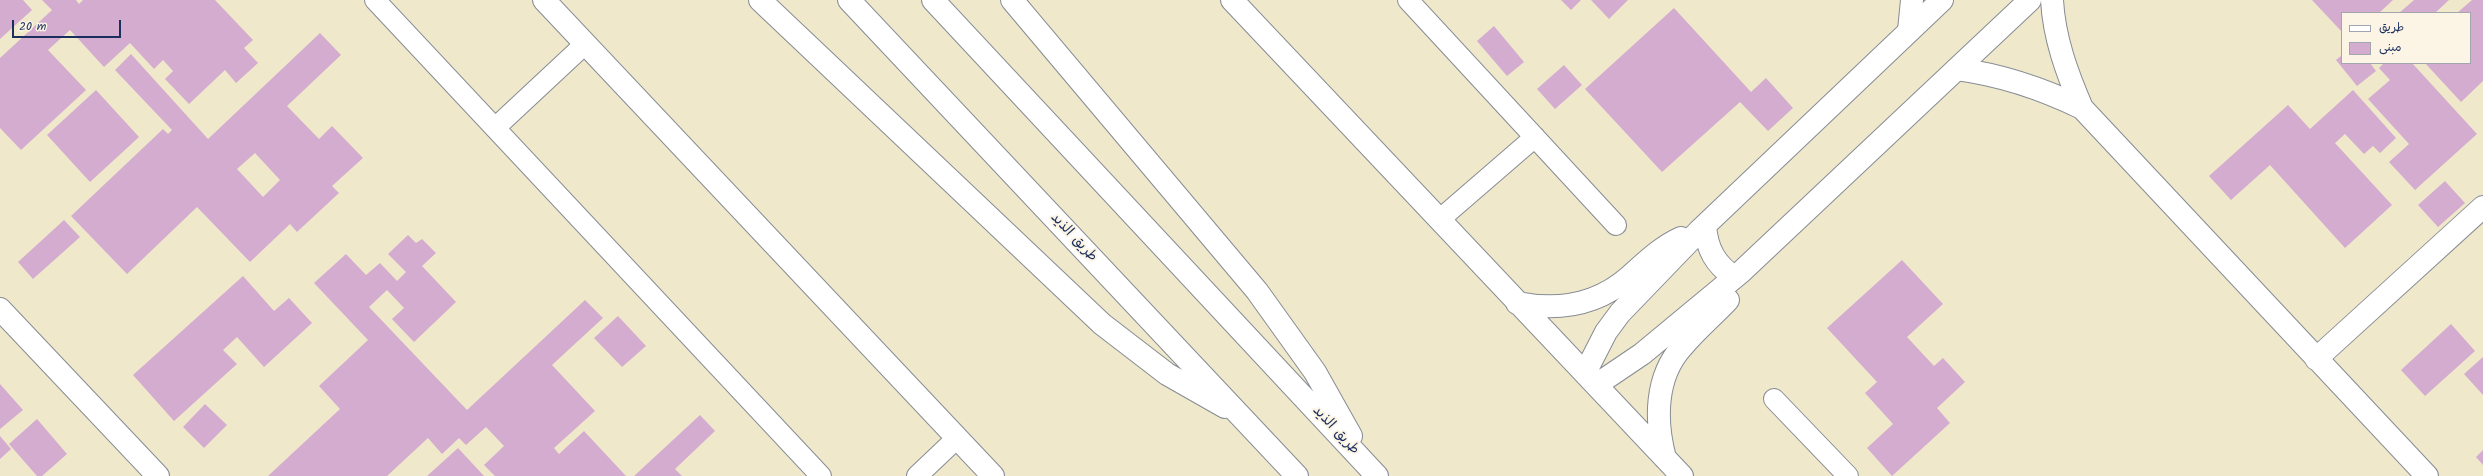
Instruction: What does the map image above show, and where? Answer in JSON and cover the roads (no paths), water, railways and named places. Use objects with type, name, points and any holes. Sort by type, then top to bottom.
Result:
[{"type":"main road","points":[[544,0],[993,476]]},
{"type":"main road","points":[[760,0],[1102,324],[1167,374],[1239,414]]},
{"type":"main road","name":"طريق الذيد","points":[[849,0],[1297,476]]},
{"type":"main road","name":"طريق الذيد","points":[[933,0],[1370,468]]},
{"type":"main road","points":[[1012,0],[1257,291],[1288,331],[1315,372],[1370,468]]},
{"type":"main road","points":[[1232,0],[1682,476]]},
{"type":"main road","points":[[1909,31],[1912,0]]},
{"type":"main road","points":[[1590,379],[1606,332],[1620,313],[1702,228],[1942,0]]},
{"type":"main road","points":[[1590,379],[1642,354],[1737,275],[2030,0]]},
{"type":"main road","points":[[2052,0],[2059,46],[2069,77],[2082,108],[2427,476]]},
{"type":"main road","points":[[1957,69],[1989,73],[2021,82],[2082,108]]},
{"type":"main road","points":[[2316,359],[2483,207]]},
{"type":"main road","points":[[1517,302],[1538,307],[1558,307],[1599,297],[1615,288],[1656,254],[1677,240],[1702,228]]},
{"type":"main road","points":[[1702,228],[1712,256],[1721,268],[1737,275]]},
{"type":"main road","points":[[1665,458],[1660,439],[1658,419],[1663,381],[1670,363],[1682,347],[1731,296],[1737,275]]},
{"type":"main road","points":[[0,310],[158,476]]},
{"type":"lane","points":[[375,0],[821,476]]},
{"type":"lane","points":[[1408,0],[1616,225]]},
{"type":"lane","points":[[495,128],[585,44]]},
{"type":"lane","points":[[1439,220],[1535,137]]},
{"type":"lane","points":[[1774,399],[1848,476]]},
{"type":"lane","points":[[917,476],[957,438]]}]
